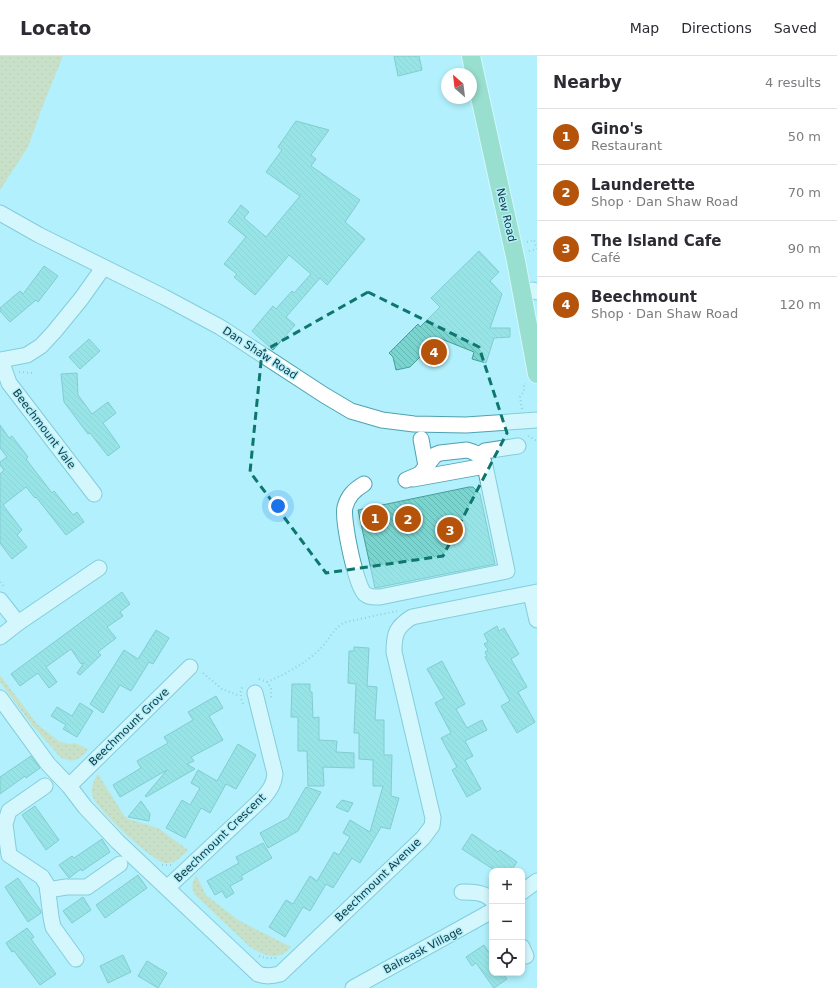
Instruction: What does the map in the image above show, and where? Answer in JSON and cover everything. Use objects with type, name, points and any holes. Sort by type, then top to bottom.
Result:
[{"type":"main road","name":"New Road","points":[[471,56],[530,292],[535,376]]},
{"type":"street","name":"Dan Shaw Road","points":[[0,213],[39,235],[164,297],[220,327],[351,411],[364,416],[398,423],[439,425],[466,425],[537,420]]},
{"type":"street","name":"Beechmount Vale","points":[[94,494],[9,383],[1,360],[27,355],[41,346],[81,299],[103,268]]},
{"type":"street","points":[[421,439],[426,466]]},
{"type":"street","points":[[364,484],[351,493],[345,509],[345,519],[354,566],[363,592],[366,595],[371,597],[380,597],[506,571],[482,461],[485,451],[522,440]]},
{"type":"street","points":[[467,450],[482,461],[406,480],[420,474],[435,455],[440,453],[467,450]]},
{"type":"street","points":[[0,637],[99,568]]},
{"type":"street","points":[[534,593],[537,620]]},
{"type":"street","name":"Beechmount Avenue","points":[[0,698],[48,764],[69,786],[99,822],[258,974],[273,976],[280,974],[428,833],[432,826],[433,818],[394,652],[395,634],[399,627],[412,617],[534,593]]},
{"type":"street","points":[[4,595],[18,623]]},
{"type":"street","name":"Beechmount Grove","points":[[69,786],[199,672]]},
{"type":"street","name":"Beechmount Crescent","points":[[167,888],[263,798],[274,781],[275,774],[252,685]]},
{"type":"street","points":[[45,786],[9,811],[6,824],[4,858],[42,877],[47,885],[51,917],[54,927],[76,959]]},
{"type":"street","points":[[48,890],[66,887],[87,887],[120,864]]},
{"type":"street","points":[[525,890],[537,881]]},
{"type":"street","points":[[462,892],[480,893],[489,897]]},
{"type":"street","name":"Balreask Village","points":[[353,988],[489,914]]},
{"type":"path","points":[[524,252],[529,251],[537,249],[534,240],[527,242],[529,251]]},
{"type":"path","points":[[521,404],[520,397],[524,391],[524,384],[535,376]]},
{"type":"path","points":[[522,440],[537,441]]},
{"type":"path","points":[[0,582],[4,595]]},
{"type":"path","points":[[199,672],[222,689],[240,696]]},
{"type":"path","points":[[244,709],[240,696],[240,689],[267,682],[271,688],[270,700]]},
{"type":"path","points":[[160,865],[172,865]]},
{"type":"path","points":[[259,956],[266,958],[279,958]]},
{"type":"highlighted area","points":[[368,292],[479,347],[507,433],[443,556],[326,573],[250,472],[262,352]]},
{"type":"shaded area","points":[[0,56],[63,56],[28,147],[0,190]]},
{"type":"shaded area","points":[[0,675],[37,724],[60,742],[69,744],[75,743],[88,749],[85,753],[72,761],[61,758],[32,725],[0,682]]},
{"type":"shaded area","points":[[98,774],[123,814],[128,819],[158,828],[188,850],[175,861],[165,863],[149,854],[138,845],[114,823],[93,797],[92,785]]},
{"type":"shaded area","points":[[196,875],[206,895],[238,920],[291,947],[281,955],[270,956],[265,955],[249,946],[194,894],[192,885]]},
{"type":"building","points":[[394,56],[419,56],[422,70],[398,76]]},
{"type":"building","points":[[296,121],[329,130],[311,155],[316,159],[311,166],[360,200],[345,222],[365,239],[327,285],[320,278],[286,317],[295,325],[273,350],[252,331],[273,306],[276,309],[292,291],[294,293],[311,274],[289,255],[255,295],[234,277],[237,274],[224,264],[246,237],[228,222],[241,205],[249,212],[244,218],[266,237],[300,196],[266,172],[282,150],[278,147]]},
{"type":"building","points":[[479,251],[499,272],[490,281],[502,294],[490,328],[510,328],[510,337],[494,338],[486,363],[472,359],[474,352],[439,338],[410,367],[396,370],[393,357],[389,353],[418,324],[420,327],[440,307],[431,298]]},
{"type":"building","points":[[44,266],[58,276],[38,302],[36,300],[10,322],[0,311],[0,308],[20,291],[23,294]]},
{"type":"building","points":[[89,339],[100,351],[80,369],[69,357]]},
{"type":"building","points":[[77,373],[78,395],[92,414],[108,402],[116,413],[103,423],[120,447],[108,456],[90,433],[88,434],[64,402],[61,374]]},
{"type":"building","points":[[0,425],[9,438],[12,436],[28,457],[26,459],[52,493],[54,491],[73,515],[77,512],[84,522],[66,535],[36,497],[35,498],[26,487],[3,505],[22,530],[17,535],[27,547],[12,559],[0,543],[0,474],[4,470],[0,465],[0,462],[7,457],[0,448]]},
{"type":"building","points":[[473,487],[480,494],[495,564],[375,588],[358,510]]},
{"type":"building","points":[[122,592],[130,604],[120,612],[123,616],[107,627],[116,638],[98,652],[101,655],[80,675],[77,673],[84,663],[81,664],[71,649],[46,667],[57,682],[49,688],[38,673],[20,686],[11,674]]},
{"type":"building","points":[[497,626],[499,631],[504,628],[519,654],[511,659],[527,687],[518,692],[535,722],[517,733],[501,706],[510,701],[485,657],[487,656],[485,652],[488,650],[484,644],[488,642],[484,634]]},
{"type":"building","points":[[156,630],[169,638],[153,664],[149,662],[131,691],[120,685],[103,713],[90,704],[124,650],[138,659]]},
{"type":"building","points":[[354,647],[369,648],[367,686],[377,687],[375,720],[384,720],[384,755],[392,755],[391,796],[399,798],[390,829],[381,827],[360,863],[352,858],[333,888],[326,884],[310,911],[303,907],[285,937],[269,927],[286,900],[293,904],[310,876],[317,881],[334,852],[339,855],[350,837],[343,833],[350,820],[370,832],[383,786],[373,786],[373,760],[359,759],[359,733],[354,733],[356,684],[348,683],[349,651],[354,651]]},
{"type":"building","points":[[442,661],[465,704],[456,709],[467,728],[482,720],[487,730],[465,741],[473,756],[465,760],[481,789],[467,797],[452,770],[457,767],[441,738],[451,733],[435,703],[444,698],[427,669]]},
{"type":"building","points":[[292,684],[310,684],[310,692],[312,692],[313,718],[319,717],[319,740],[337,741],[336,752],[354,753],[354,768],[323,767],[324,786],[308,786],[307,751],[298,751],[298,717],[291,717]]},
{"type":"building","points":[[216,696],[223,708],[209,716],[223,740],[191,757],[194,761],[187,764],[195,769],[146,797],[145,796],[167,770],[120,797],[113,785],[141,768],[137,761],[168,743],[164,737],[193,720],[188,712]]},
{"type":"building","points":[[80,703],[93,711],[77,737],[63,729],[66,725],[51,716],[57,707],[72,716]]},
{"type":"building","points":[[238,744],[256,755],[236,789],[226,784],[210,813],[201,808],[185,838],[166,828],[182,800],[190,805],[200,788],[191,783],[198,770],[217,781]]},
{"type":"building","points":[[31,756],[40,768],[26,778],[25,776],[0,794],[0,777]]},
{"type":"building","points":[[306,787],[321,792],[298,831],[268,848],[260,833],[288,818]]},
{"type":"building","points":[[342,800],[353,803],[348,812],[336,807]]},
{"type":"building","points":[[141,801],[150,814],[149,821],[128,817]]},
{"type":"building","points":[[35,806],[59,840],[46,850],[22,815]]},
{"type":"building","points":[[472,834],[498,852],[500,850],[517,862],[513,868],[491,868],[462,849]]},
{"type":"building","points":[[102,839],[110,852],[69,878],[59,865],[72,856],[74,858]]},
{"type":"building","points":[[263,843],[272,858],[241,876],[243,879],[230,886],[234,893],[226,898],[222,891],[215,895],[207,881],[239,863],[236,857]]},
{"type":"building","points":[[138,875],[147,888],[105,918],[96,905]]},
{"type":"building","points":[[18,878],[41,911],[41,913],[28,922],[5,887]]},
{"type":"building","points":[[83,897],[91,910],[72,923],[63,911]]},
{"type":"building","points":[[27,928],[34,937],[31,939],[56,974],[40,985],[6,943]]},
{"type":"building","points":[[484,945],[489,952],[489,976],[504,976],[507,979],[494,988],[476,963],[472,966],[466,957]]},
{"type":"building","points":[[123,955],[131,972],[108,983],[100,966]]},
{"type":"building","points":[[147,961],[167,973],[158,988],[138,976]]},
{"type":"place","name":"Beechmount","points":[[434,352]]},
{"type":"place","name":"Gino's","points":[[375,518]]},
{"type":"place","name":"Launderette","points":[[408,519]]},
{"type":"place","name":"The Island Cafe","points":[[450,530]]}]
